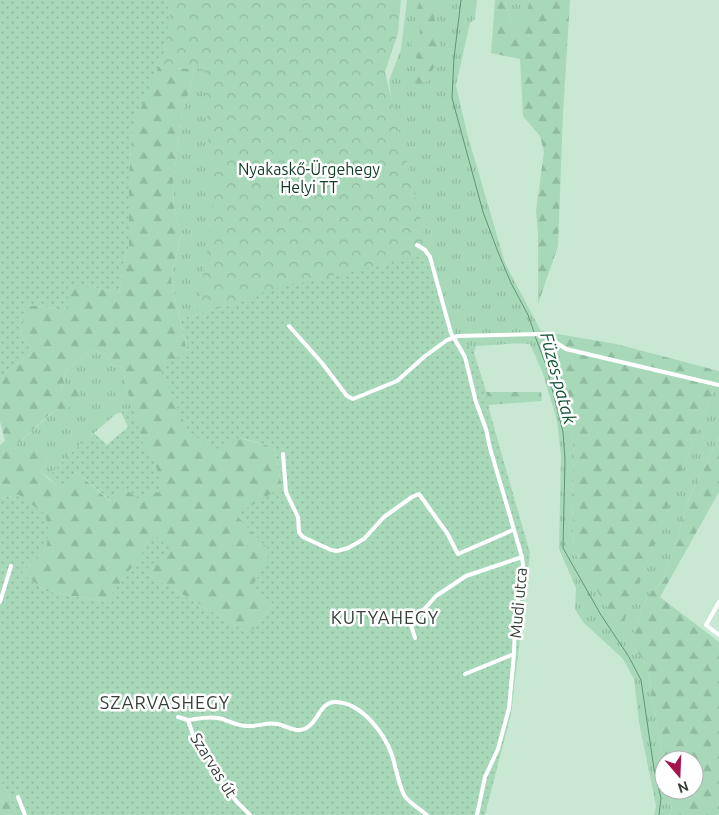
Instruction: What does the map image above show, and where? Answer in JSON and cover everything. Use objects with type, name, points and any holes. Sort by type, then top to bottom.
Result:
[{"type":"street","name":"Mudi utca","points":[[417,245],[425,250],[430,257],[451,333],[465,357],[523,565],[515,621],[514,654],[506,718],[498,749],[484,777],[477,815]]},
{"type":"street","points":[[290,326],[347,396],[353,399],[397,381],[447,340],[454,337],[535,334],[544,336],[566,349],[719,385]]},
{"type":"street","points":[[283,454],[286,492],[298,517],[299,532],[303,537],[331,550],[337,551],[348,548],[364,539],[384,517],[419,494],[447,532],[458,554],[513,530]]},
{"type":"street","points":[[415,638],[411,625],[436,596],[473,573],[522,556]]},
{"type":"street","points":[[0,602],[11,566]]},
{"type":"street","points":[[719,602],[706,625],[719,635]]},
{"type":"street","points":[[465,674],[514,654]]},
{"type":"street","points":[[188,720],[210,717],[219,718],[240,726],[254,727],[268,723],[300,730],[309,727],[329,703],[335,701],[353,707],[365,715],[385,740],[406,797],[427,815]]},
{"type":"street","name":"Szarvas út","points":[[178,717],[188,720],[195,741],[206,754],[219,779],[250,815]]},
{"type":"street","points":[[18,797],[25,815]]},
{"type":"green space","points":[[0,0],[165,0],[170,13],[163,57],[133,126],[129,172],[129,246],[123,265],[119,293],[94,287],[68,287],[68,309],[26,305],[21,334],[33,351],[0,378]]},
{"type":"green space","points":[[165,0],[394,119],[389,81],[401,49],[407,0],[477,0],[475,19],[470,23],[456,85],[467,133],[505,263],[541,331],[546,332],[569,416],[574,454],[572,500],[574,551],[621,629],[719,375],[719,437],[689,498],[663,580],[647,597],[630,642],[647,666],[662,750],[654,750],[654,796],[639,722],[634,679],[623,659],[583,622],[575,609],[576,588],[559,549],[561,456],[557,420],[542,371],[530,344],[462,346],[453,332],[446,313],[338,274],[180,319],[171,280],[181,235],[174,209],[173,183],[182,114],[194,69],[158,67],[170,13]]},
{"type":"green space","name":"Nyakaskő-Ürgehegy Helyi TT","points":[[165,0],[401,0],[398,33],[385,72],[429,254],[267,291],[239,303],[197,314],[213,210],[204,69],[158,67],[163,57],[170,13]]},
{"type":"green space","points":[[420,0],[438,0],[433,11],[440,45],[436,63],[427,81],[418,86],[415,83],[417,59],[410,42],[417,42],[420,39],[420,29],[415,15]]},
{"type":"green space","points":[[495,0],[505,0],[511,25],[524,22],[530,0],[570,0],[558,246],[538,304],[538,233],[536,211],[544,152],[540,136],[523,116],[520,59],[491,53]]},
{"type":"green space","points":[[505,0],[530,0],[524,23],[511,25]]},
{"type":"green space","points":[[158,67],[194,69],[182,114],[173,183],[174,209],[181,234],[171,280],[187,351],[177,404],[187,429],[240,438],[274,447],[282,487],[271,552],[274,604],[251,632],[247,632],[147,574],[106,602],[45,591],[22,573],[47,547],[19,495],[0,498],[0,445],[5,441],[0,421],[0,378],[33,351],[21,334],[25,305],[68,309],[68,287],[94,287],[119,293],[123,265],[129,246],[129,172],[133,126]],"holes":[[[91,350],[106,354],[112,365],[123,368],[126,386],[142,441],[153,456],[110,501],[76,472],[60,489],[41,472],[51,453],[30,444],[20,453],[14,447],[51,413],[60,415],[81,397],[76,383],[61,389],[66,370]]]},
{"type":"green space","points":[[424,255],[432,261],[456,336],[462,346],[476,346],[474,353],[530,553],[511,714],[485,815],[17,815],[0,774],[0,498],[19,495],[45,514],[48,528],[47,547],[22,573],[45,591],[106,602],[155,536],[170,548],[147,574],[247,632],[251,632],[274,604],[251,589],[271,552],[236,515],[282,487],[274,447],[241,438],[214,451],[187,429],[161,371],[187,350],[180,319],[239,303],[266,291]]},
{"type":"green space","points":[[546,332],[616,344],[719,371],[621,630],[574,551],[572,500],[574,454],[569,416]]},
{"type":"green space","points":[[91,350],[106,354],[112,365],[123,368],[133,408],[116,414],[72,452],[48,477],[41,472],[51,453],[20,453],[14,447],[52,413],[76,383],[61,390],[66,370]]},
{"type":"green space","points":[[486,392],[541,392],[542,401],[488,405]]},
{"type":"green space","points":[[133,408],[142,441],[153,456],[158,473],[161,487],[158,493],[150,489],[140,500],[122,487],[111,501],[76,472],[60,489],[48,477],[94,433],[107,445],[128,427],[121,412]]},
{"type":"green space","points":[[719,437],[719,492],[660,597],[719,642],[719,815],[669,815],[672,810],[670,800],[704,800],[704,750],[662,750],[647,666],[630,642],[647,597],[663,580],[689,498]]},
{"type":"green space","points":[[0,774],[17,815],[0,815]]},
{"type":"green space","points":[[655,800],[670,800],[672,810],[669,815],[654,815],[656,806]]},
{"type":"waterway","name":"Füzes-patak","points":[[461,0],[454,58],[452,98],[483,212],[511,283],[528,315],[534,332]]},
{"type":"waterway","name":"Füzes-patak","points":[[535,336],[546,365],[563,432],[565,460],[563,548],[641,680],[654,769],[661,798],[659,815]]},
{"type":"district","name":"KUTYAHEGY","points":[[385,617]]},
{"type":"district","name":"SZARVASHEGY","points":[[165,702]]}]
